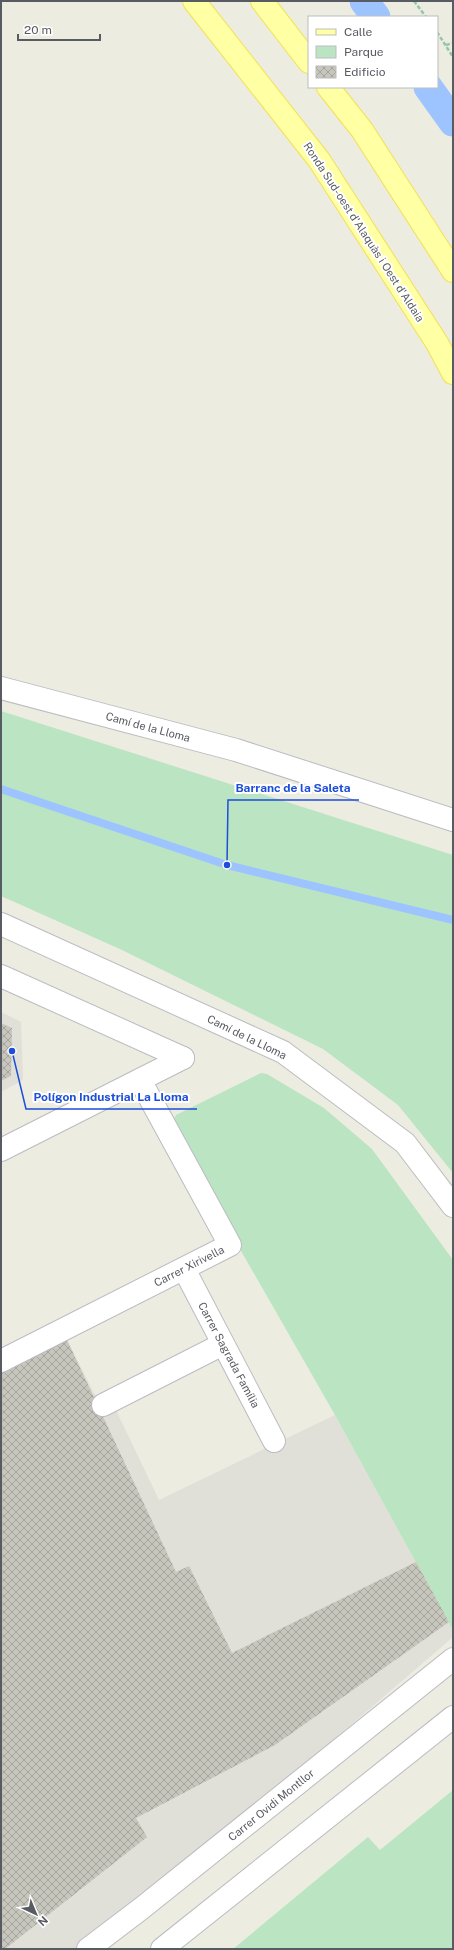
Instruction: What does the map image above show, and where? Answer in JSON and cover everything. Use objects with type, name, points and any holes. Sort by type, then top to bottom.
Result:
[{"type":"main road","name":"Ronda Sud-oest d'Alaquàs i Oest d'Aldaia","points":[[194,1],[319,160],[437,343],[453,373]]},
{"type":"main road","points":[[262,1],[308,61]]},
{"type":"main road","points":[[329,88],[362,130],[453,271]]},
{"type":"street","name":"Camí de la Lloma","points":[[1,688],[236,750],[453,820]]},
{"type":"street","name":"Camí de la Lloma","points":[[1,924],[283,1052],[405,1142],[453,1206]]},
{"type":"street","points":[[1,976],[183,1058],[1,1150]]},
{"type":"street","name":"Carrer Xirivella","points":[[1,1361],[230,1246],[140,1080]]},
{"type":"street","name":"Carrer Sagrada Família","points":[[184,1269],[274,1441]]},
{"type":"street","points":[[103,1405],[223,1344]]},
{"type":"street","name":"Carrer Ovidi Montllor","points":[[88,1949],[142,1908],[453,1658]]},
{"type":"street","points":[[162,1949],[453,1716]]},
{"type":"path","points":[[414,1],[425,16]]},
{"type":"path","points":[[438,33],[453,57]]},
{"type":"path","points":[[446,45],[453,43]]},
{"type":"shaded area","points":[[1,1012],[21,1022],[23,1080],[1,1092]]},
{"type":"shaded area","points":[[67,1340],[103,1411],[114,1406],[159,1500],[335,1415],[453,1630],[453,1637],[90,1949],[1,1949]]},
{"type":"green space","points":[[1,711],[453,855],[453,1173],[398,1105],[323,1049],[122,950],[1,896]]},
{"type":"green space","points":[[261,1073],[267,1074],[324,1108],[372,1149],[453,1260],[453,1630],[335,1415],[170,1127],[176,1115]]},
{"type":"green space","points":[[453,1790],[453,1949],[233,1949],[368,1837],[380,1850]]},
{"type":"building","points":[[1,1023],[12,1028],[11,1076],[1,1081]]},
{"type":"building","points":[[67,1340],[176,1572],[189,1566],[232,1653],[416,1562],[449,1622],[275,1745],[136,1818],[147,1837],[5,1949],[1,1949],[1,1372]]},
{"type":"waterway","points":[[364,1],[375,16]]},
{"type":"waterway","points":[[429,88],[453,122]]},
{"type":"waterway","points":[[1,789],[227,865],[453,920]]},
{"type":"place","name":"Barranc de la Saleta","points":[[227,865]]},
{"type":"place","name":"Polígon Industrial La Lloma","points":[[12,1051]]}]
